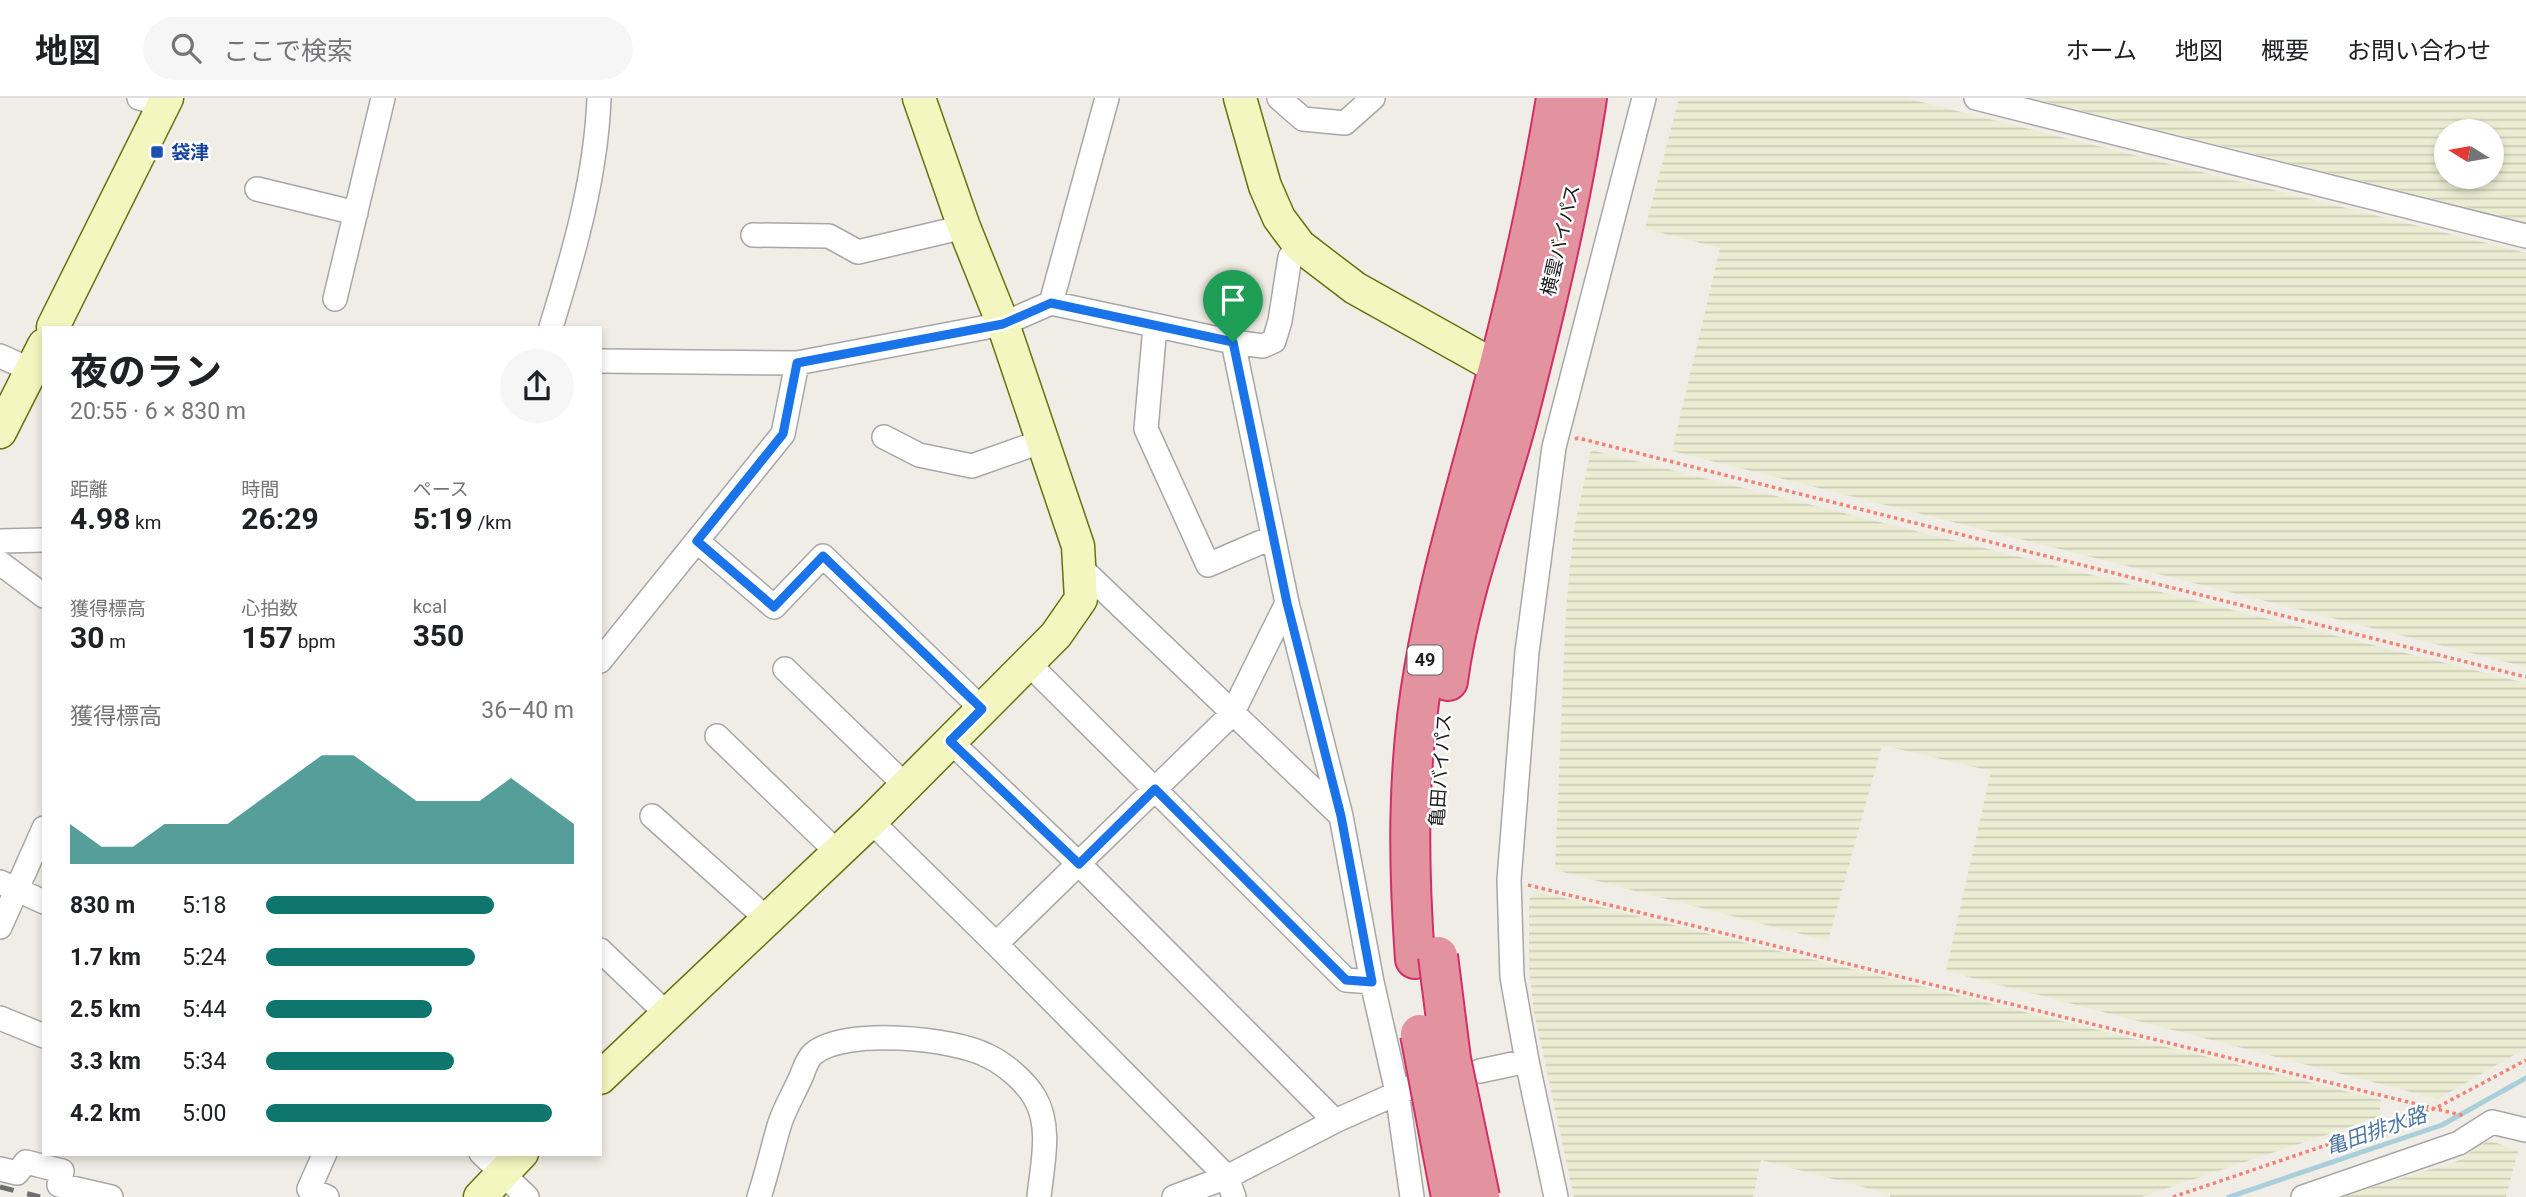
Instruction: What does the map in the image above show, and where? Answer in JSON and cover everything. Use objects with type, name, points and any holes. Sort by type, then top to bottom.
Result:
[{"type":"highway","name":"横雲バイパス","points":[[1512,374],[1528,250],[1556,98]]},
{"type":"highway","name":"横雲バイパス","points":[[1512,374],[1576,175],[1587,98]]},
{"type":"highway","name":"亀田バイパス","points":[[1480,1197],[1451,1059],[1410,892],[1409,812],[1423,670],[1441,583],[1512,374]]},
{"type":"highway","name":"亀田バイパス","points":[[1426,958],[1420,1036],[1451,1197]]},
{"type":"street","points":[[335,299],[383,98]]},
{"type":"street","points":[[551,326],[569,268],[593,167],[599,98]]},
{"type":"street","points":[[602,1076],[871,821],[1056,635],[1081,599],[1078,546],[1003,324],[964,227],[919,98]]},
{"type":"street","points":[[1051,303],[1107,98]]},
{"type":"street","points":[[1240,98],[1265,186],[1279,218],[1300,246],[1355,288],[1512,374],[1567,395]]},
{"type":"street","points":[[1279,98],[1303,119],[1345,123],[1373,98]]},
{"type":"street","points":[[1556,1197],[1512,977],[1509,880],[1527,652],[1553,447],[1644,98]]},
{"type":"street","points":[[1976,98],[2526,236]]},
{"type":"street","points":[[53,326],[157,100]]},
{"type":"street","points":[[257,189],[356,213]]},
{"type":"street","points":[[753,235],[829,236],[858,252],[964,227]]},
{"type":"street","points":[[602,361],[797,363],[1003,324],[1051,303],[1263,346],[1274,341],[1280,321],[1290,257],[1300,246]]},
{"type":"street","points":[[1155,326],[1146,429],[1208,565],[1273,537]]},
{"type":"street","points":[[1233,342],[1287,603],[1341,816],[1372,982],[1405,1089],[1412,1197]]},
{"type":"street","points":[[0,356],[38,358],[0,432]]},
{"type":"street","points":[[602,659],[783,434],[797,363]]},
{"type":"street","points":[[884,437],[919,455],[972,466],[1043,441]]},
{"type":"street","points":[[0,541],[42,540]]},
{"type":"street","points":[[697,541],[774,607],[823,556],[982,709]]},
{"type":"street","points":[[0,563],[42,594]]},
{"type":"street","points":[[1080,567],[1341,816]]},
{"type":"street","points":[[996,944],[1232,714],[1287,603]]},
{"type":"street","points":[[1028,663],[1346,980],[1372,982]]},
{"type":"street","points":[[785,668],[906,786]]},
{"type":"street","points":[[717,736],[837,852]]},
{"type":"street","points":[[950,741],[1079,864],[1335,1121]]},
{"type":"street","points":[[652,816],[767,919]]},
{"type":"street","points":[[871,821],[996,944],[1231,1187]]},
{"type":"street","points":[[0,927],[8,886],[42,831]]},
{"type":"street","points":[[8,886],[42,901]]},
{"type":"street","points":[[602,952],[667,1014]]},
{"type":"street","points":[[0,1018],[42,1036]]},
{"type":"street","points":[[759,1197],[780,1123],[811,1056],[822,1048],[854,1040],[897,1037],[947,1043],[987,1055],[1009,1070],[1035,1098],[1045,1125],[1039,1197]]},
{"type":"street","points":[[1480,1071],[1527,1061]]},
{"type":"street","points":[[1174,1197],[1231,1187],[1335,1121],[1405,1089]]},
{"type":"street","points":[[2303,1197],[2459,1143],[2492,1122],[2526,1130]]},
{"type":"street","points":[[313,1194],[323,1156]]},
{"type":"street","points":[[480,1197],[502,1160],[527,1197]]},
{"type":"street","points":[[0,1169],[18,1173],[26,1162],[62,1171],[59,1185],[111,1197]]},
{"type":"path","points":[[1553,447],[1578,438],[2526,677]]},
{"type":"path","points":[[1509,880],[2472,1117]]},
{"type":"path","points":[[2173,1197],[2436,1108],[2526,1060]]},
{"type":"green space","points":[[1679,98],[1905,98],[2526,253],[2526,667],[1672,451],[1720,248],[1645,229]]},
{"type":"green space","points":[[2031,98],[2526,98],[2526,222]]},
{"type":"green space","points":[[1591,450],[2526,683],[2526,1048],[2438,1099],[1946,971],[1991,771],[1882,745],[1828,941],[1555,870],[1566,608],[1574,529]]},
{"type":"green space","points":[[1535,891],[2381,1100],[2379,1117],[2141,1197],[1890,1197],[1890,1194],[1761,1160],[1753,1197],[1574,1197],[1534,1012],[1529,967],[1529,900]]},
{"type":"green space","points":[[2489,1140],[2518,1151],[2506,1197],[2340,1197],[2458,1161]]},
{"type":"waterway","name":"亀田排水路","points":[[2229,1197],[2442,1125],[2526,1078]]},
{"type":"railway","points":[[0,1187],[40,1197]]},
{"type":"place","name":"袋津","points":[[157,152]]},
{"type":"route","points":[[1051,303],[1233,342],[1287,603],[1341,816],[1372,982],[1346,980],[1155,789],[1079,864],[950,741],[982,709],[823,556],[774,607],[697,541],[783,434],[797,363],[1003,324],[1051,303]]}]
